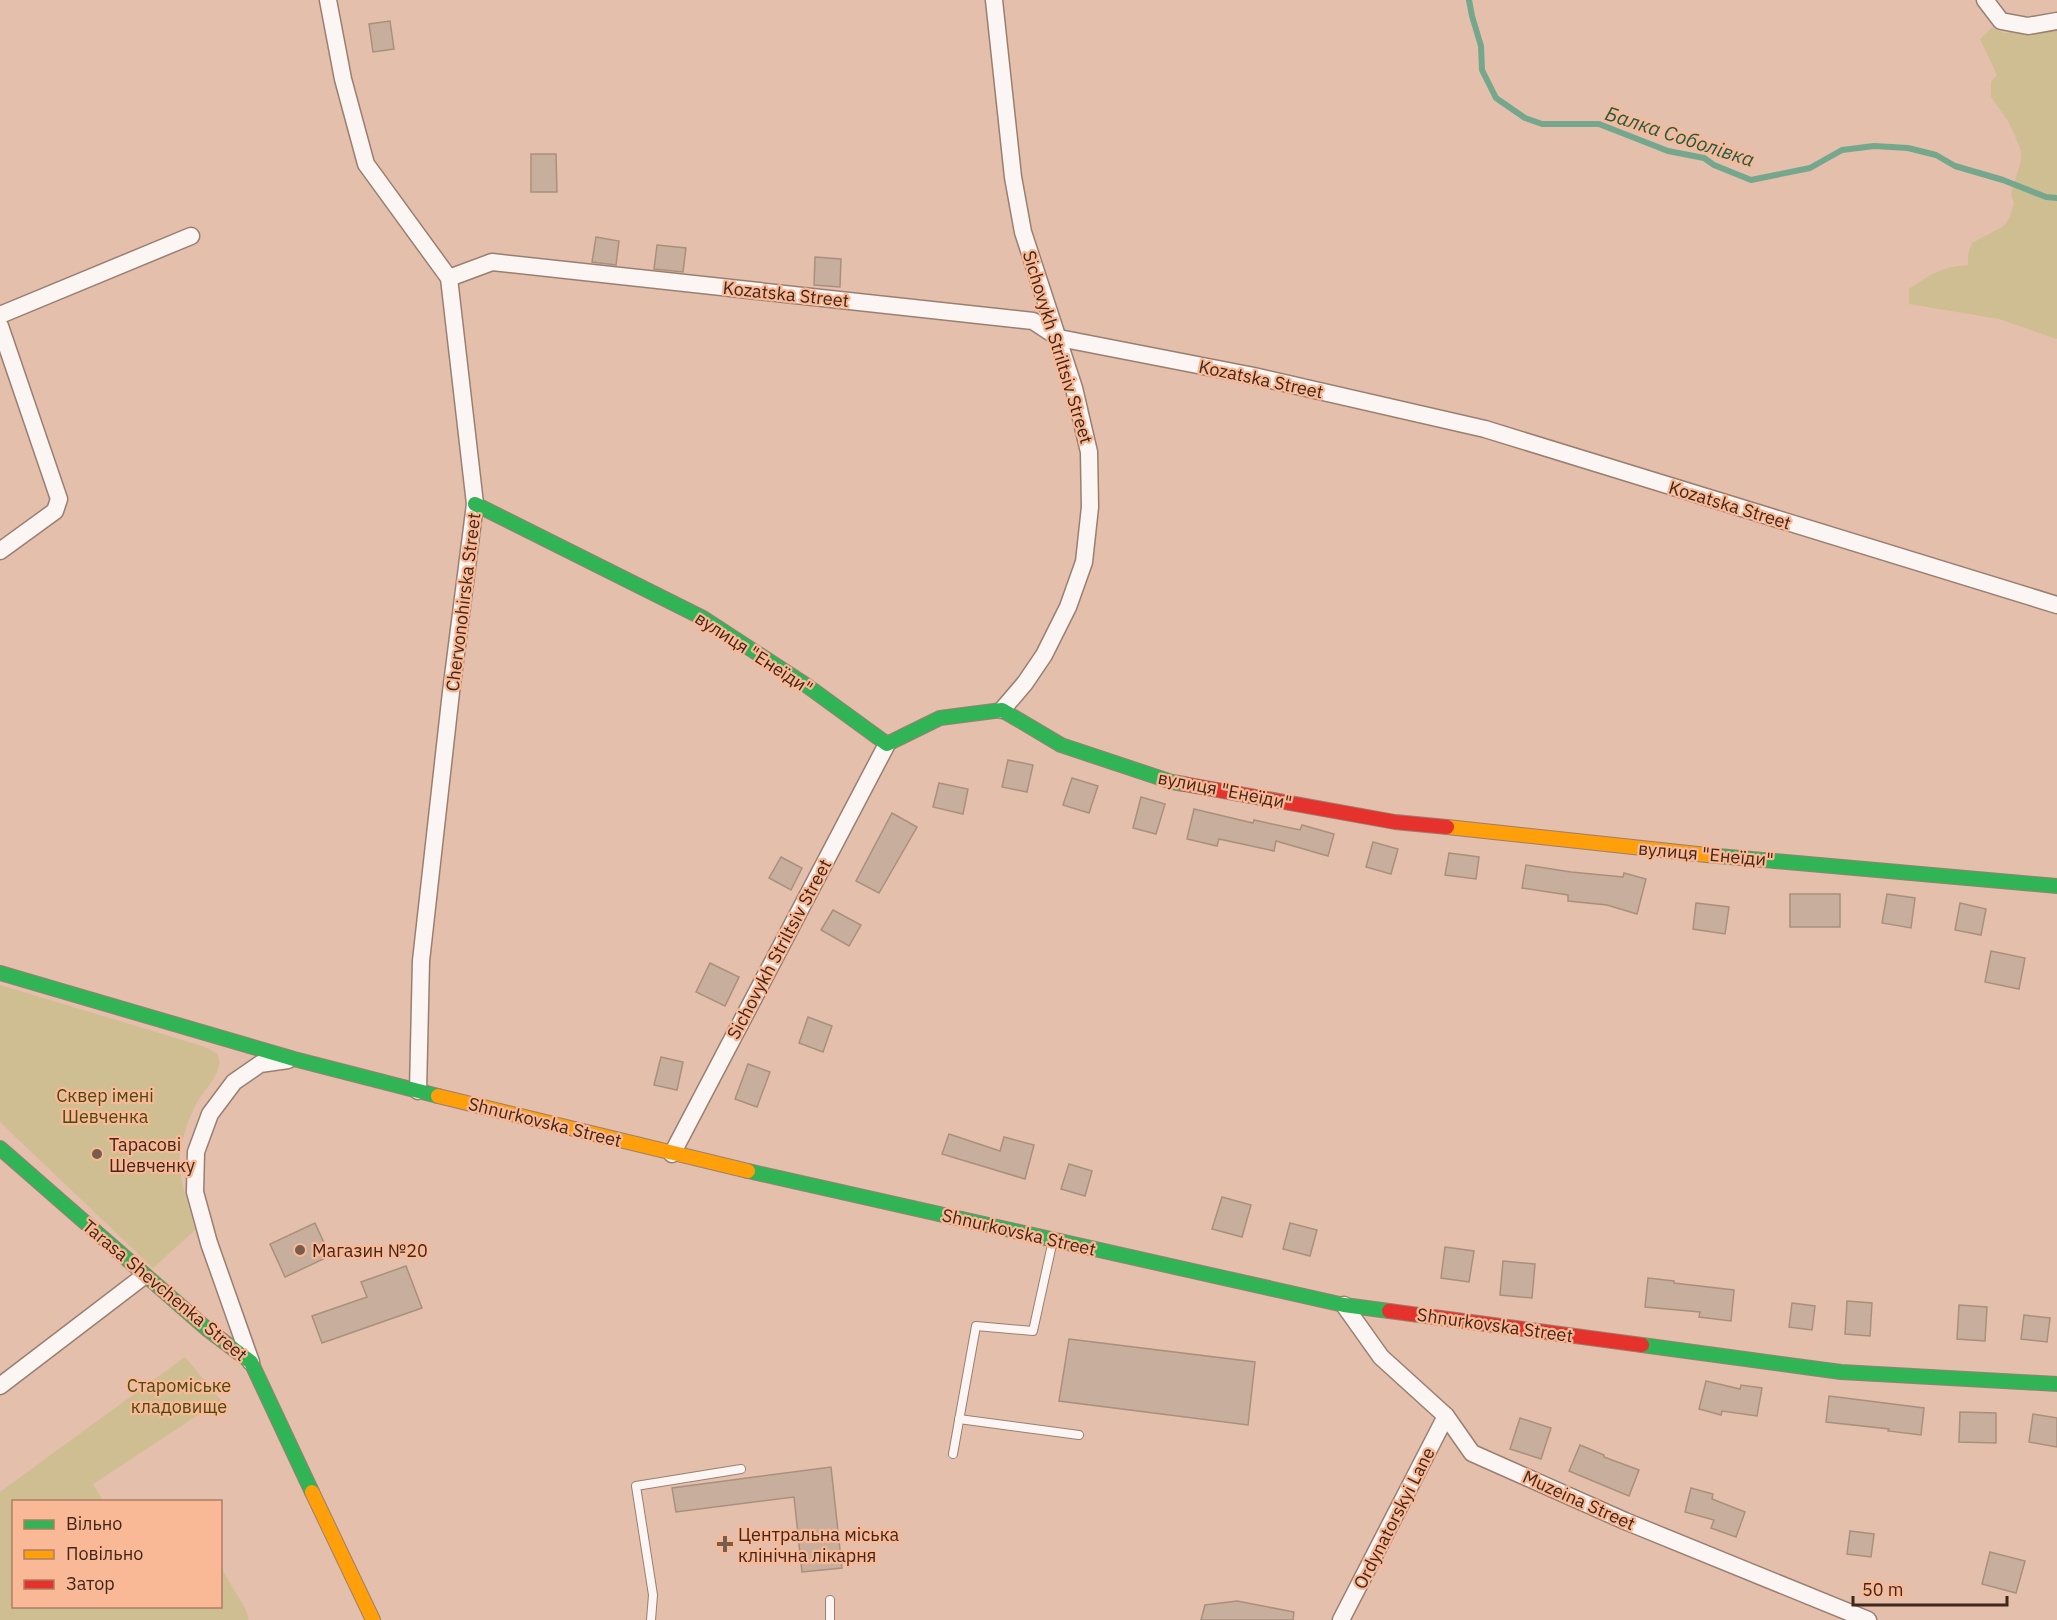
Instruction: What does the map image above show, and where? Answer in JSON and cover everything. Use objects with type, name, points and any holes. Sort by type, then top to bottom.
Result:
[{"type":"street","name":"Chervonohirska Street","points":[[328,0],[343,79],[366,164],[449,278],[475,504],[421,961],[418,1091]]},
{"type":"street","name":"Sichovykh Striltsiv Street","points":[[994,0],[1013,177],[1023,232],[1074,388],[1089,452],[1090,507],[1084,562],[1068,607],[1044,655],[1025,683],[1002,710]]},
{"type":"street","points":[[1985,0],[2001,21],[2028,26],[2057,21]]},
{"type":"street","points":[[0,315],[191,236]]},
{"type":"street","name":"Kozatska Street","points":[[449,278],[492,262],[1034,321],[1059,338],[1254,376],[1485,429],[2057,605]]},
{"type":"street","points":[[0,326],[59,499],[55,511],[0,551]]},
{"type":"street","name":"вулиця \"Енеїди\"","points":[[475,504],[703,618],[806,685],[887,744]]},
{"type":"street","points":[[887,744],[940,718],[1002,710]]},
{"type":"street","name":"вулиця \"Енеїди\"","points":[[1002,710],[1061,746],[1172,782],[1395,822],[1688,853],[2057,886]]},
{"type":"street","name":"Sichovykh Striltsiv Street","points":[[672,1154],[887,744]]},
{"type":"street","name":"Shnurkovska Street","points":[[0,973],[294,1059],[672,1154],[1344,1305],[1841,1372],[2057,1384]]},
{"type":"street","points":[[250,1362],[209,1243],[195,1192],[196,1152],[210,1114],[234,1082],[260,1064],[294,1059]]},
{"type":"street","name":"Tarasa Shevchenka Street","points":[[1,1151],[144,1276],[250,1362],[373,1620]]},
{"type":"street","points":[[0,1386],[144,1276]]},
{"type":"street","name":"Muzeina Street","points":[[1344,1305],[1381,1357],[1446,1416],[1472,1453],[1625,1521],[1868,1620]]},
{"type":"street","name":"Ordynatorskyi Lane","points":[[1341,1620],[1446,1416]]},
{"type":"lane","points":[[953,1454],[976,1326],[1033,1331],[1054,1239]]},
{"type":"lane","points":[[959,1419],[1079,1435]]},
{"type":"lane","points":[[651,1620],[652,1595],[636,1486],[741,1469]]},
{"type":"lane","points":[[830,1600],[830,1620]]},
{"type":"green space","points":[[2057,26],[2057,339],[1999,319],[1909,304],[1909,289],[1930,275],[1968,265],[1972,243],[2004,226],[2010,217],[2014,203],[2011,194],[2021,161],[2021,151],[2008,121],[1991,97],[1991,82],[1997,75],[1980,39],[1992,28],[2005,33]]},
{"type":"green space","name":"Сквер імені Шевченка","points":[[0,985],[202,1046],[217,1054],[218,1070],[193,1109],[180,1153],[180,1172],[195,1230],[153,1268],[0,1122]]},
{"type":"green space","name":"Староміське кладовище","points":[[185,1357],[221,1400],[93,1484],[102,1500],[12,1500],[12,1608],[222,1608],[222,1570],[245,1608],[249,1620],[0,1620],[0,1492]]},
{"type":"building","points":[[390,21],[394,49],[373,52],[369,24]]},
{"type":"building","points":[[531,154],[556,154],[557,192],[531,192]]},
{"type":"building","points":[[596,237],[619,241],[616,265],[592,262]]},
{"type":"building","points":[[657,245],[686,248],[683,272],[654,269]]},
{"type":"building","points":[[815,257],[841,259],[840,287],[814,285]]},
{"type":"building","points":[[1008,760],[1033,765],[1027,792],[1002,787]]},
{"type":"building","points":[[1072,778],[1098,786],[1089,813],[1063,805]]},
{"type":"building","points":[[939,783],[968,789],[963,814],[933,807]]},
{"type":"building","points":[[1141,797],[1165,804],[1156,834],[1133,828]]},
{"type":"building","points":[[1194,809],[1253,823],[1254,820],[1300,830],[1302,825],[1334,834],[1328,856],[1276,841],[1274,851],[1219,839],[1217,846],[1187,839]]},
{"type":"building","points":[[892,813],[917,827],[879,893],[856,881]]},
{"type":"building","points":[[1373,842],[1398,849],[1391,874],[1366,867]]},
{"type":"building","points":[[1449,853],[1479,857],[1476,879],[1445,875]]},
{"type":"building","points":[[781,857],[802,868],[791,890],[769,878]]},
{"type":"building","points":[[1526,865],[1623,877],[1624,873],[1646,879],[1637,914],[1607,905],[1568,901],[1568,895],[1522,888]]},
{"type":"building","points":[[1790,894],[1840,894],[1840,927],[1790,927]]},
{"type":"building","points":[[1887,894],[1915,898],[1911,928],[1882,923]]},
{"type":"building","points":[[1696,903],[1729,907],[1725,934],[1693,929]]},
{"type":"building","points":[[1960,903],[1986,909],[1981,935],[1955,930]]},
{"type":"building","points":[[833,910],[861,925],[849,946],[821,930]]},
{"type":"building","points":[[1991,951],[2025,958],[2019,989],[1985,982]]},
{"type":"building","points":[[710,963],[739,977],[725,1006],[696,992]]},
{"type":"building","points":[[808,1017],[832,1026],[823,1052],[799,1043]]},
{"type":"building","points":[[661,1057],[683,1062],[677,1090],[654,1085]]},
{"type":"building","points":[[748,1064],[770,1072],[757,1107],[735,1099]]},
{"type":"building","points":[[949,1134],[1000,1151],[1004,1137],[1034,1145],[1025,1179],[942,1154]]},
{"type":"building","points":[[1069,1164],[1092,1171],[1085,1196],[1061,1189]]},
{"type":"building","points":[[1222,1197],[1251,1205],[1242,1237],[1212,1229]]},
{"type":"building","name":"Магазин №20","points":[[315,1223],[330,1256],[285,1277],[270,1244]]},
{"type":"building","points":[[1290,1223],[1317,1230],[1310,1256],[1283,1249]]},
{"type":"building","points":[[1445,1247],[1474,1251],[1469,1282],[1441,1278]]},
{"type":"building","points":[[1503,1261],[1535,1264],[1532,1298],[1500,1295]]},
{"type":"building","points":[[406,1266],[422,1308],[322,1343],[312,1316],[367,1297],[361,1282]]},
{"type":"building","points":[[1648,1278],[1734,1290],[1731,1321],[1699,1317],[1700,1312],[1645,1307]]},
{"type":"building","points":[[1847,1301],[1872,1303],[1870,1336],[1845,1334]]},
{"type":"building","points":[[1792,1303],[1815,1306],[1812,1330],[1789,1327]]},
{"type":"building","points":[[1959,1305],[1987,1307],[1985,1341],[1957,1339]]},
{"type":"building","points":[[2024,1315],[2050,1318],[2047,1342],[2021,1339]]},
{"type":"building","points":[[1069,1339],[1255,1362],[1248,1425],[1059,1401]]},
{"type":"building","points":[[1706,1381],[1740,1389],[1741,1385],[1762,1388],[1757,1416],[1722,1411],[1721,1415],[1699,1409]]},
{"type":"building","points":[[1829,1396],[1924,1408],[1921,1435],[1826,1422]]},
{"type":"building","points":[[1960,1412],[1996,1413],[1996,1443],[1959,1442]]},
{"type":"building","points":[[2033,1414],[2057,1418],[2057,1447],[2029,1442]]},
{"type":"building","points":[[1520,1418],[1551,1428],[1541,1459],[1510,1449]]},
{"type":"building","points":[[1580,1445],[1639,1470],[1629,1496],[1569,1471]]},
{"type":"building","points":[[831,1467],[842,1568],[802,1572],[794,1497],[676,1512],[672,1488]]},
{"type":"building","points":[[1691,1488],[1713,1494],[1712,1499],[1745,1512],[1736,1537],[1711,1528],[1714,1520],[1685,1512]]},
{"type":"building","points":[[1850,1531],[1874,1534],[1871,1557],[1847,1554]]},
{"type":"building","points":[[1990,1552],[2025,1561],[2016,1593],[1982,1584]]},
{"type":"building","points":[[1237,1601],[1294,1612],[1293,1620],[1201,1620],[1205,1605]]},
{"type":"waterway","name":"Балка Соболівка","points":[[1469,0],[1481,46],[1482,70],[1496,98],[1525,118],[1542,124],[1599,124],[1668,151],[1704,158],[1714,165],[1751,180],[1810,168],[1842,150],[1874,146],[1908,148],[1936,155],[1955,166],[2003,180],[2046,197],[2057,198]]},
{"type":"traffic: fast","points":[[475,504],[703,618],[806,685],[887,744],[940,718],[1002,710],[1061,745],[1184,784]]},
{"type":"traffic: fast","points":[[1707,855],[2057,886]]},
{"type":"traffic: fast","points":[[0,973],[294,1059],[438,1096]]},
{"type":"traffic: fast","points":[[0,1148],[207,1329],[251,1362],[312,1492]]},
{"type":"traffic: fast","points":[[748,1171],[1344,1305],[1389,1311]]},
{"type":"traffic: fast","points":[[1642,1345],[1841,1372],[2057,1384]]},
{"type":"traffic: slow","points":[[1447,827],[1707,855]]},
{"type":"traffic: slow","points":[[438,1096],[748,1171]]},
{"type":"traffic: slow","points":[[312,1492],[373,1620]]},
{"type":"traffic: jam","points":[[1184,784],[1395,822],[1447,827]]},
{"type":"traffic: jam","points":[[1389,1311],[1642,1345]]},
{"type":"place","name":"Тарасові Шевченку","points":[[97,1154]]},
{"type":"place","name":"Магазин №20","points":[[300,1250]]},
{"type":"place","name":"Центральна міська клінічна лікарня","points":[[725,1544]]}]
